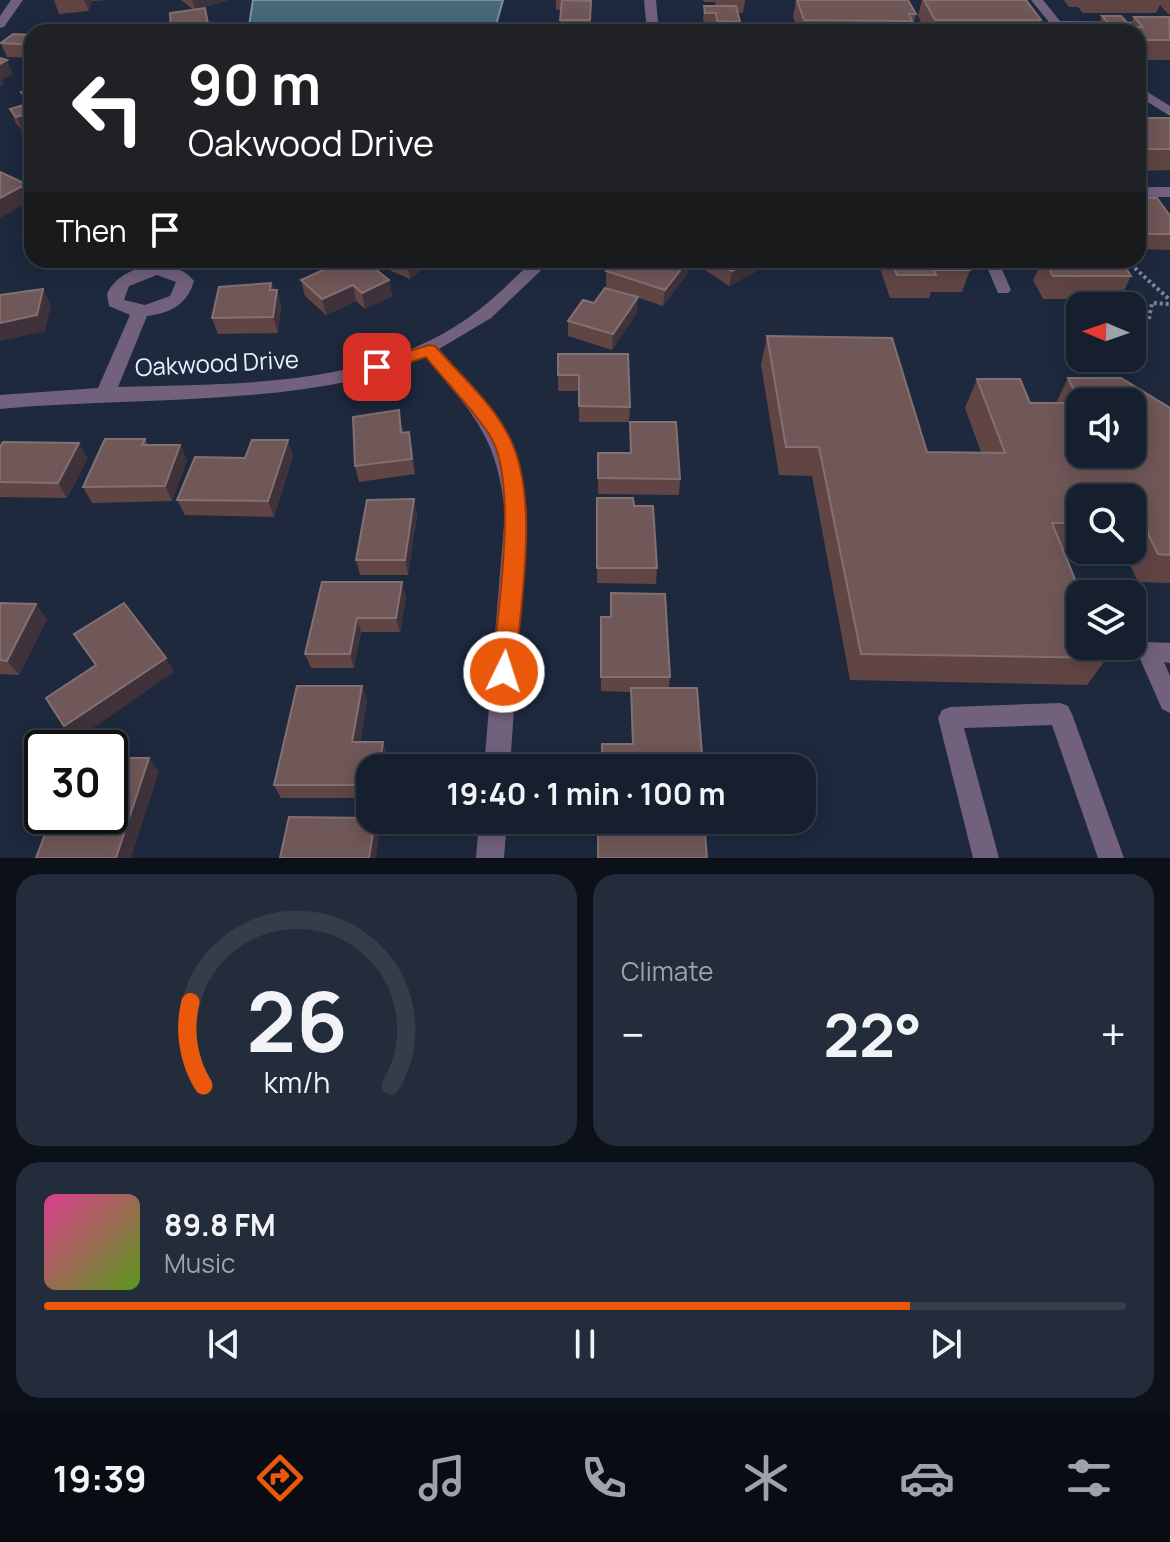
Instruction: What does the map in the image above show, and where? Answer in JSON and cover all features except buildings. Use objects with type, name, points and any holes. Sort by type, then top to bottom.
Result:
[{"type":"street","points":[[0,24],[17,0]]},
{"type":"street","points":[[650,0],[652,24]]},
{"type":"street","points":[[1037,0],[1056,24]]},
{"type":"street","points":[[1146,96],[1170,112]]},
{"type":"street","points":[[1146,192],[1170,192]]},
{"type":"street","name":"Oakwood Drive","points":[[0,402],[106,392],[193,393],[292,387],[363,371],[429,350],[481,318],[535,268]]},
{"type":"street","points":[[106,392],[140,312]]},
{"type":"street","points":[[429,350],[498,432],[514,484],[516,513],[498,754]]},
{"type":"street","points":[[490,858],[492,834]]},
{"type":"lane","points":[[1146,26],[1170,25]]},
{"type":"lane","points":[[994,268],[1003,290]]},
{"type":"lane","points":[[1170,653],[1148,652],[1170,702]]},
{"type":"lane","points":[[986,858],[950,718],[1060,714],[1111,858]]},
{"type":"path","points":[[1134,268],[1170,302]]},
{"type":"path","points":[[1149,319],[1152,303],[1170,302]]},
{"type":"water","points":[[253,0],[503,0],[496,24],[249,24]]},
{"type":"route","points":[[377,367],[429,350],[498,432],[514,484],[516,513],[504,672]]}]
